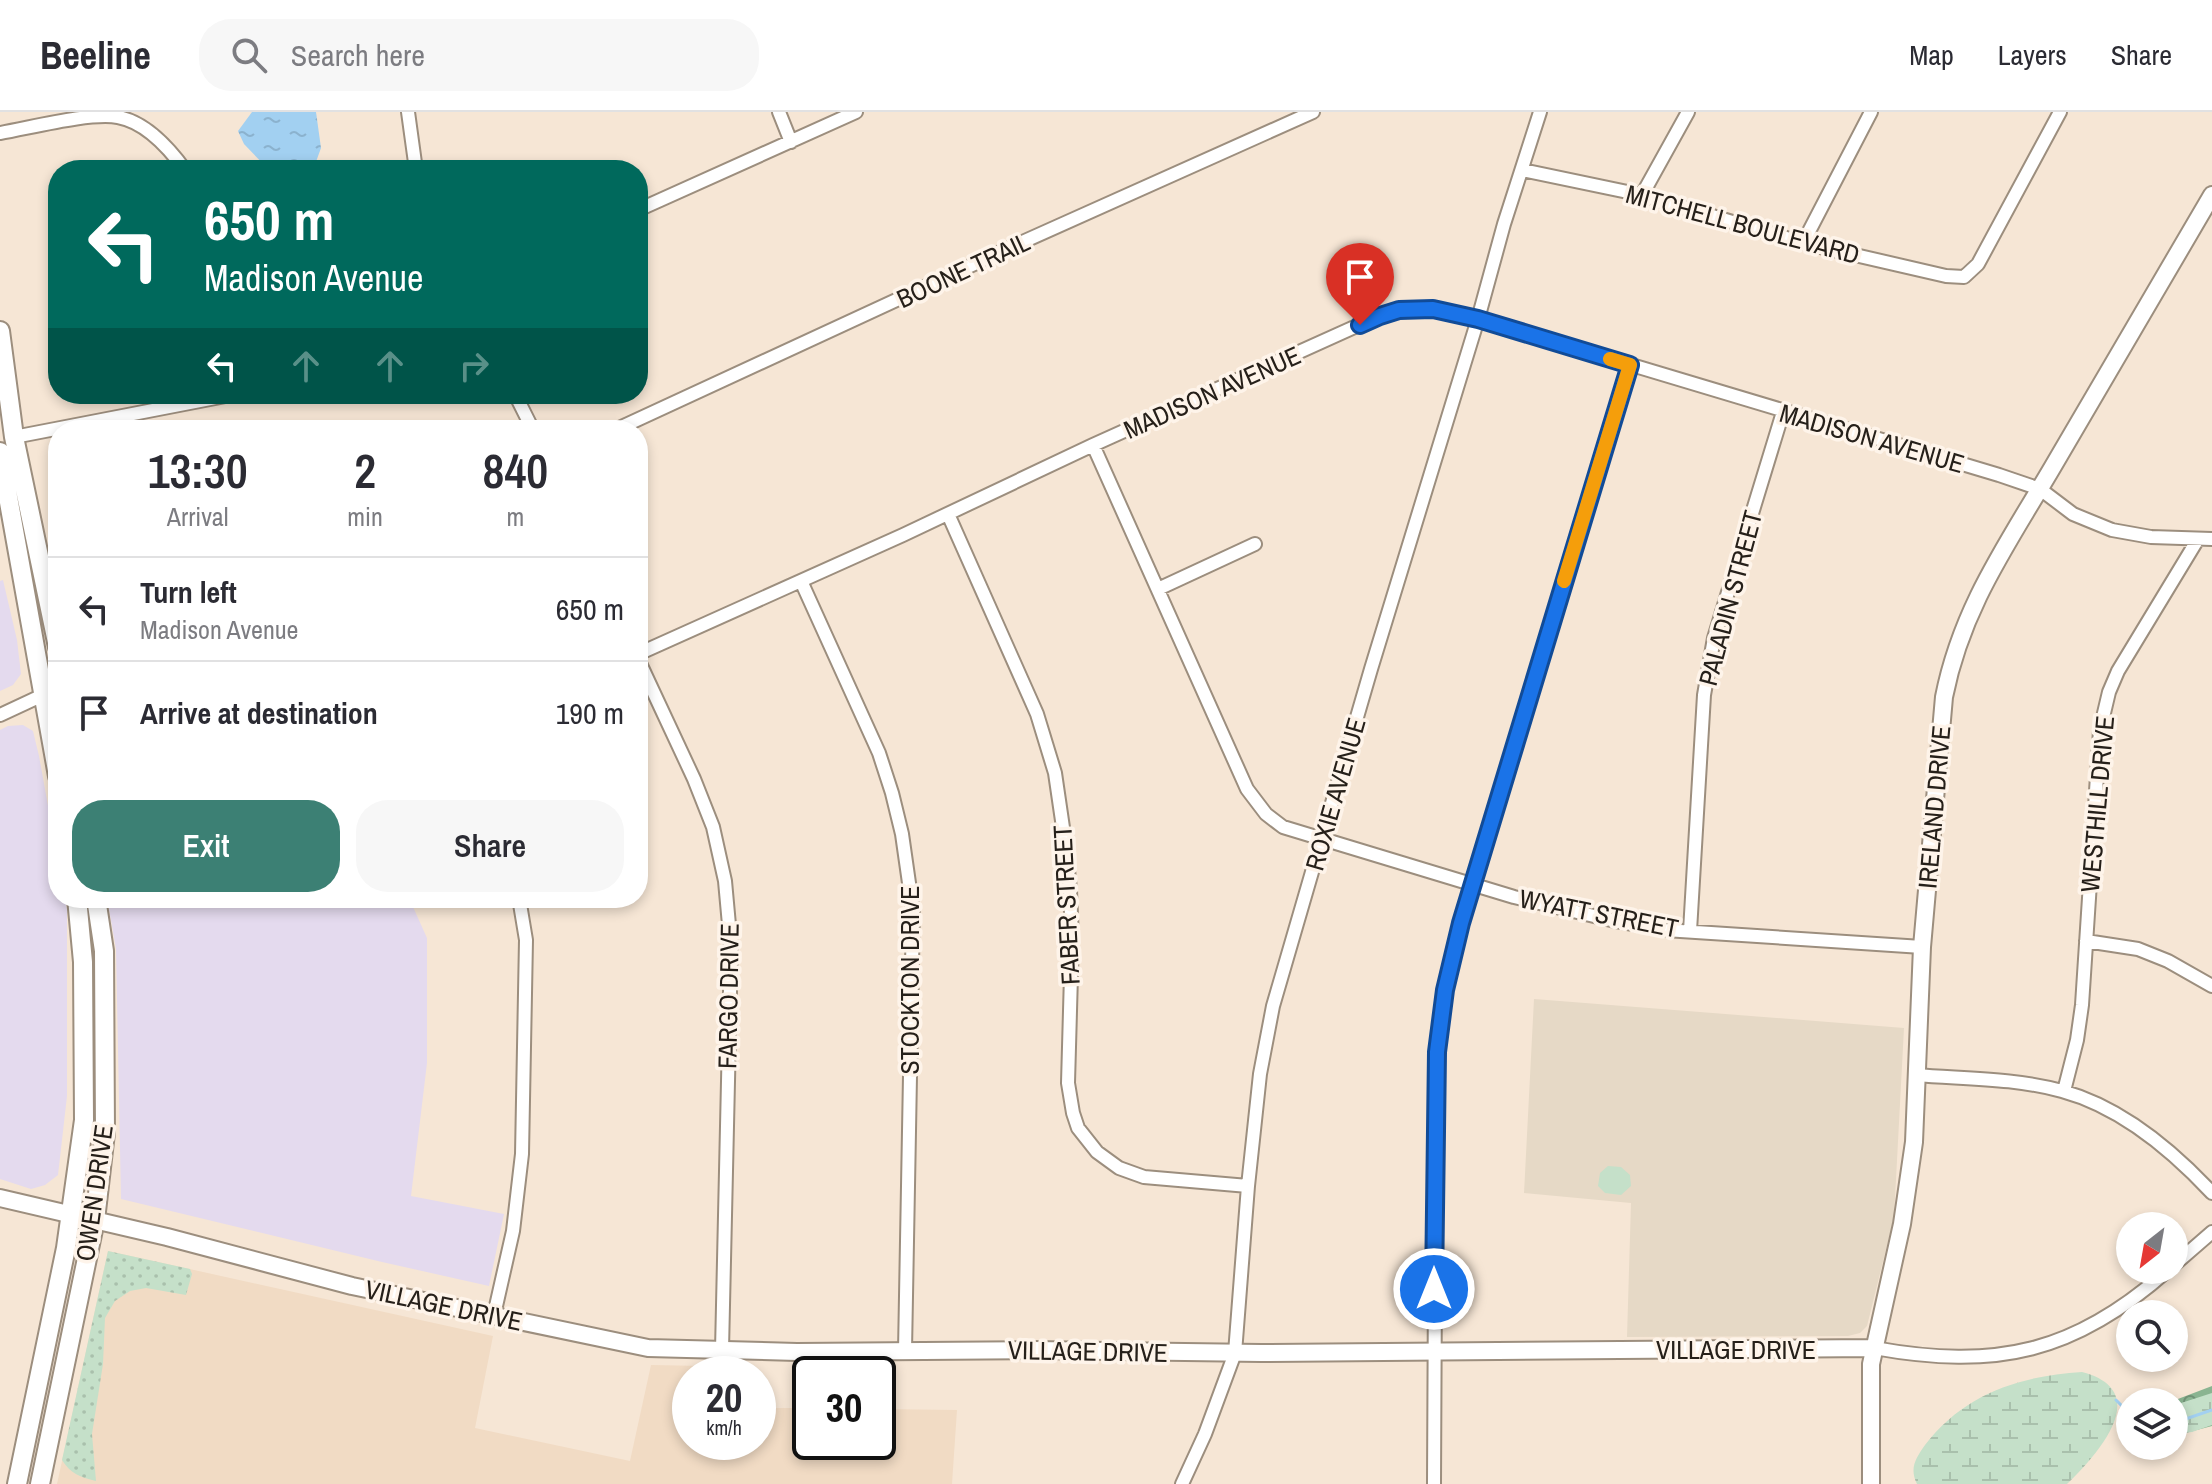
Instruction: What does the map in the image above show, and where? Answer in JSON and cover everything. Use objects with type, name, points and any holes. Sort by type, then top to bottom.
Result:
[{"type":"highway","points":[[0,331],[14,437],[48,599]]},
{"type":"highway","points":[[0,452],[48,678]]},
{"type":"highway","name":"OWEN DRIVE","points":[[17,1484],[66,1248],[84,1120],[83,962],[78,908]]},
{"type":"highway","name":"OWEN DRIVE","points":[[40,1484],[95,1220],[105,1133],[104,951],[98,908]]},
{"type":"main road","name":"IRELAND DRIVE","points":[[1871,1484],[1871,1364],[1910,1173],[1922,947],[1944,697],[1950,669],[1975,601],[2009,538],[2212,195]]},
{"type":"main road","name":"VILLAGE DRIVE","points":[[0,1198],[352,1286],[648,1348],[1235,1353],[1874,1348]]},
{"type":"street","points":[[408,112],[415,160]]},
{"type":"street","points":[[779,112],[791,142]]},
{"type":"street","points":[[648,206],[856,112]]},
{"type":"street","name":"BOONE TRAIL","points":[[637,420],[1313,112]]},
{"type":"street","name":"ROXIE AVENUE","points":[[1182,1484],[1205,1434],[1235,1353],[1260,1074],[1273,1006],[1504,224],[1540,112]]},
{"type":"street","points":[[1642,195],[1688,112]]},
{"type":"street","points":[[1803,243],[1871,112]]},
{"type":"street","name":"MITCHELL BOULEVARD","points":[[1522,170],[1642,195],[1803,243],[1946,276],[1964,277],[1978,264],[2060,112]]},
{"type":"street","points":[[0,133],[95,115],[119,117],[132,121],[160,142],[176,160]]},
{"type":"street","name":"MADISON AVENUE","points":[[648,652],[1093,445],[1399,310],[1433,309],[1478,319],[2040,489]]},
{"type":"street","points":[[1434,1484],[1436,1072],[1439,1032],[1453,953],[1630,365]]},
{"type":"street","points":[[102,420],[184,404]]},
{"type":"street","name":"PALADIN STREET","points":[[1690,931],[1708,668],[1720,617],[1783,412]]},
{"type":"street","points":[[14,437],[48,430]]},
{"type":"street","name":"WYATT STREET","points":[[1093,445],[1247,789],[1274,822],[1291,831],[1474,885],[1601,918],[1665,930],[1922,947]]},
{"type":"street","points":[[2040,489],[2073,514],[2112,530],[2151,537],[2212,539]]},
{"type":"street","name":"FABER STREET","points":[[948,514],[1037,714],[1055,773],[1070,890],[1072,939],[1068,1083],[1078,1128],[1097,1152],[1131,1173],[1144,1177],[1248,1186]]},
{"type":"street","name":"WESTHILL DRIVE","points":[[2064,1091],[2077,1040],[2100,730],[2106,701],[2128,654],[2198,539]]},
{"type":"street","points":[[1158,589],[1255,544]]},
{"type":"street","name":"STOCKTON DRIVE","points":[[801,581],[879,753],[892,793],[909,874],[913,911],[905,1351]]},
{"type":"street","name":"FARGO DRIVE","points":[[648,679],[705,804],[719,850],[729,910],[731,947],[722,1350]]},
{"type":"street","points":[[0,715],[48,693]]},
{"type":"street","points":[[494,1315],[513,1228],[522,1154],[526,940],[521,908]]},
{"type":"street","points":[[2086,941],[2138,949],[2168,961],[2212,986]]},
{"type":"street","points":[[1916,1075],[2016,1082],[2064,1091],[2105,1108],[2133,1125],[2186,1166],[2212,1193]]},
{"type":"street","points":[[2188,1253],[2212,1232]]},
{"type":"street","name":"VILLAGE DRIVE","points":[[1874,1348],[1958,1358],[2024,1350],[2067,1337],[2105,1319],[2151,1284]]},
{"type":"shaded area","points":[[3,580],[17,640],[21,674],[13,685],[0,691],[0,581]]},
{"type":"shaded area","points":[[23,725],[33,731],[48,806],[48,908],[67,910],[67,1096],[58,1175],[45,1185],[31,1189],[0,1179],[0,730]]},
{"type":"shaded area","points":[[109,908],[414,908],[427,938],[427,1063],[411,1196],[504,1214],[489,1286],[121,1199],[116,949]]},
{"type":"shaded area","points":[[1534,999],[1904,1028],[1894,1217],[1867,1326],[1860,1333],[1848,1336],[1627,1337],[1631,1203],[1524,1193]]},
{"type":"shaded area","points":[[108,1251],[493,1336],[475,1428],[630,1461],[651,1365],[672,1365],[672,1460],[776,1460],[776,1408],[792,1408],[792,1460],[896,1460],[896,1409],[957,1410],[952,1484],[57,1484]]},
{"type":"green space","points":[[1608,1166],[1621,1167],[1630,1175],[1631,1186],[1621,1195],[1605,1193],[1598,1186],[1600,1173]]},
{"type":"green space","points":[[108,1251],[190,1269],[192,1274],[186,1295],[146,1288],[130,1291],[115,1301],[105,1318],[103,1364],[92,1434],[96,1481],[76,1474],[62,1460]]},
{"type":"green space","points":[[2082,1372],[2104,1381],[2115,1393],[2116,1400],[2113,1424],[2104,1441],[2067,1484],[1917,1484],[1914,1468],[1919,1454],[1940,1427],[1957,1413],[1994,1391],[2015,1383]]},
{"type":"green space","points":[[2212,1386],[2212,1426],[2188,1432],[2188,1395]]},
{"type":"green space","points":[[2212,1393],[2212,1425],[2188,1432],[2188,1401]]},
{"type":"water","points":[[252,112],[316,112],[321,148],[317,160],[259,160],[244,144],[238,131]]},
{"type":"waterway","points":[[2188,1418],[2212,1410]]},
{"type":"slow traffic","points":[[1564,581],[1630,365],[1610,359]]},
{"type":"route","points":[[1360,325],[1399,310],[1433,309],[1478,319],[1630,365],[1461,923],[1445,990],[1436,1072],[1434,1289]]}]
